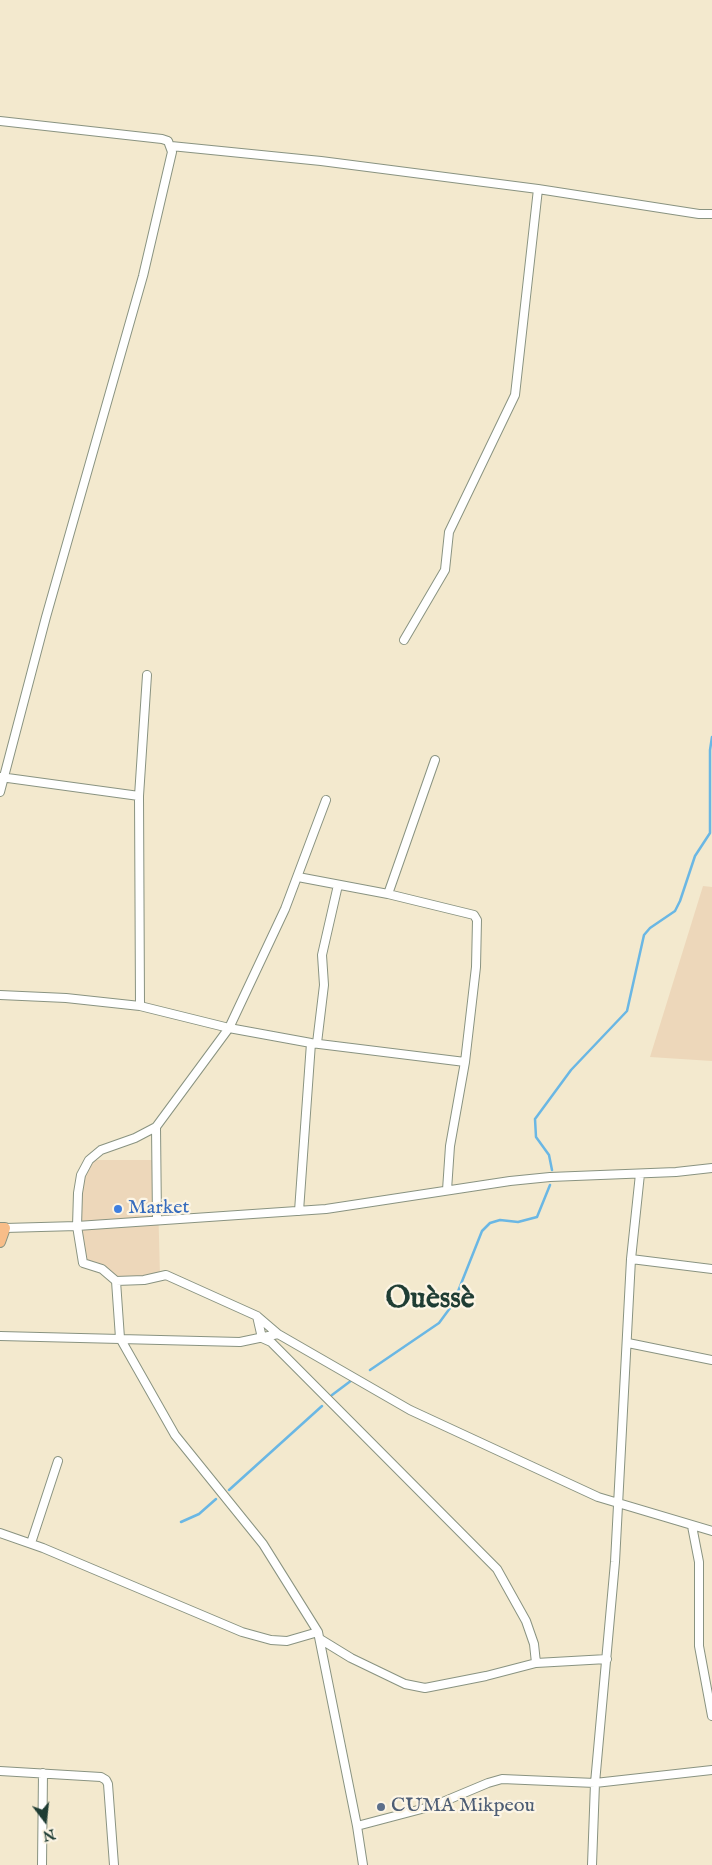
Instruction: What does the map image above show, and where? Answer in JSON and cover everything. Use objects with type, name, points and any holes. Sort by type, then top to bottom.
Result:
[{"type":"main road","points":[[0,1242],[3,1228]]},
{"type":"street","points":[[0,121],[154,137],[168,141],[171,146],[170,164],[143,276],[46,617],[2,777],[0,792]]},
{"type":"street","points":[[171,146],[321,161],[538,189],[699,214],[712,214]]},
{"type":"street","points":[[404,640],[445,570],[449,532],[515,395],[538,189]]},
{"type":"street","points":[[140,1006],[139,796],[147,675]]},
{"type":"street","points":[[388,894],[436,760]]},
{"type":"street","points":[[2,777],[139,796]]},
{"type":"street","points":[[326,800],[298,877],[230,1028],[156,1127],[135,1138],[101,1150],[89,1160],[81,1174],[78,1193],[78,1226],[83,1262],[102,1269],[116,1282],[120,1338],[175,1435],[263,1544],[319,1635],[363,1865]]},
{"type":"street","points":[[298,877],[388,894],[474,915],[477,920],[476,967],[465,1062],[450,1146],[447,1190]]},
{"type":"street","points":[[299,1211],[314,1043],[324,985],[322,956],[338,885]]},
{"type":"street","points":[[0,994],[66,998],[140,1006],[230,1028],[314,1043],[465,1062]]},
{"type":"street","points":[[156,1127],[157,1220]]},
{"type":"street","points":[[3,1228],[78,1226],[299,1211],[357,1205],[447,1190],[550,1177],[640,1174],[712,1168]]},
{"type":"street","points":[[592,1865],[595,1783],[607,1659],[618,1503],[631,1259],[640,1174]]},
{"type":"street","points":[[631,1259],[712,1269]]},
{"type":"street","points":[[116,1282],[144,1280],[166,1275],[257,1316],[278,1334],[410,1410],[598,1497],[712,1531]]},
{"type":"street","points":[[257,1316],[262,1338]]},
{"type":"street","points":[[0,1336],[240,1342],[278,1334]]},
{"type":"street","points":[[262,1338],[271,1342],[497,1569],[526,1621],[534,1644],[536,1663]]},
{"type":"street","points":[[628,1343],[712,1360]]},
{"type":"street","points":[[31,1543],[58,1461]]},
{"type":"street","points":[[692,1526],[699,1570],[700,1660],[712,1716]]},
{"type":"street","points":[[0,1533],[31,1543],[242,1632],[271,1640],[287,1642],[319,1635],[351,1658],[413,1686],[439,1686],[536,1663],[607,1659]]},
{"type":"street","points":[[357,1826],[433,1806],[502,1779],[595,1783],[712,1770]]},
{"type":"street","points":[[0,1771],[101,1777],[106,1780],[108,1784],[114,1865]]},
{"type":"street","points":[[42,1865],[43,1773]]},
{"type":"shaded area","points":[[703,886],[712,887],[712,1061],[650,1057]]},
{"type":"shaded area","name":"Market","points":[[89,1160],[157,1160],[160,1276],[116,1281],[83,1263],[78,1193]]},
{"type":"waterway","points":[[552,1170],[549,1155],[536,1137],[535,1119],[571,1070],[627,1011],[644,935],[650,928],[675,911],[680,901],[695,856],[710,833],[710,750],[712,737]]},
{"type":"waterway","points":[[370,1370],[439,1323],[453,1304],[482,1231],[490,1223],[500,1220],[518,1222],[537,1217],[550,1185]]},
{"type":"waterway","points":[[332,1395],[352,1380]]},
{"type":"waterway","points":[[229,1490],[322,1406]]},
{"type":"waterway","points":[[181,1522],[199,1514],[216,1499]]},
{"type":"place","name":"Market","points":[[118,1209]]},
{"type":"place","name":"CUMA Mikpeou","points":[[381,1807]]},
{"type":"district","name":"Ouèssè","points":[[430,1301]]}]
